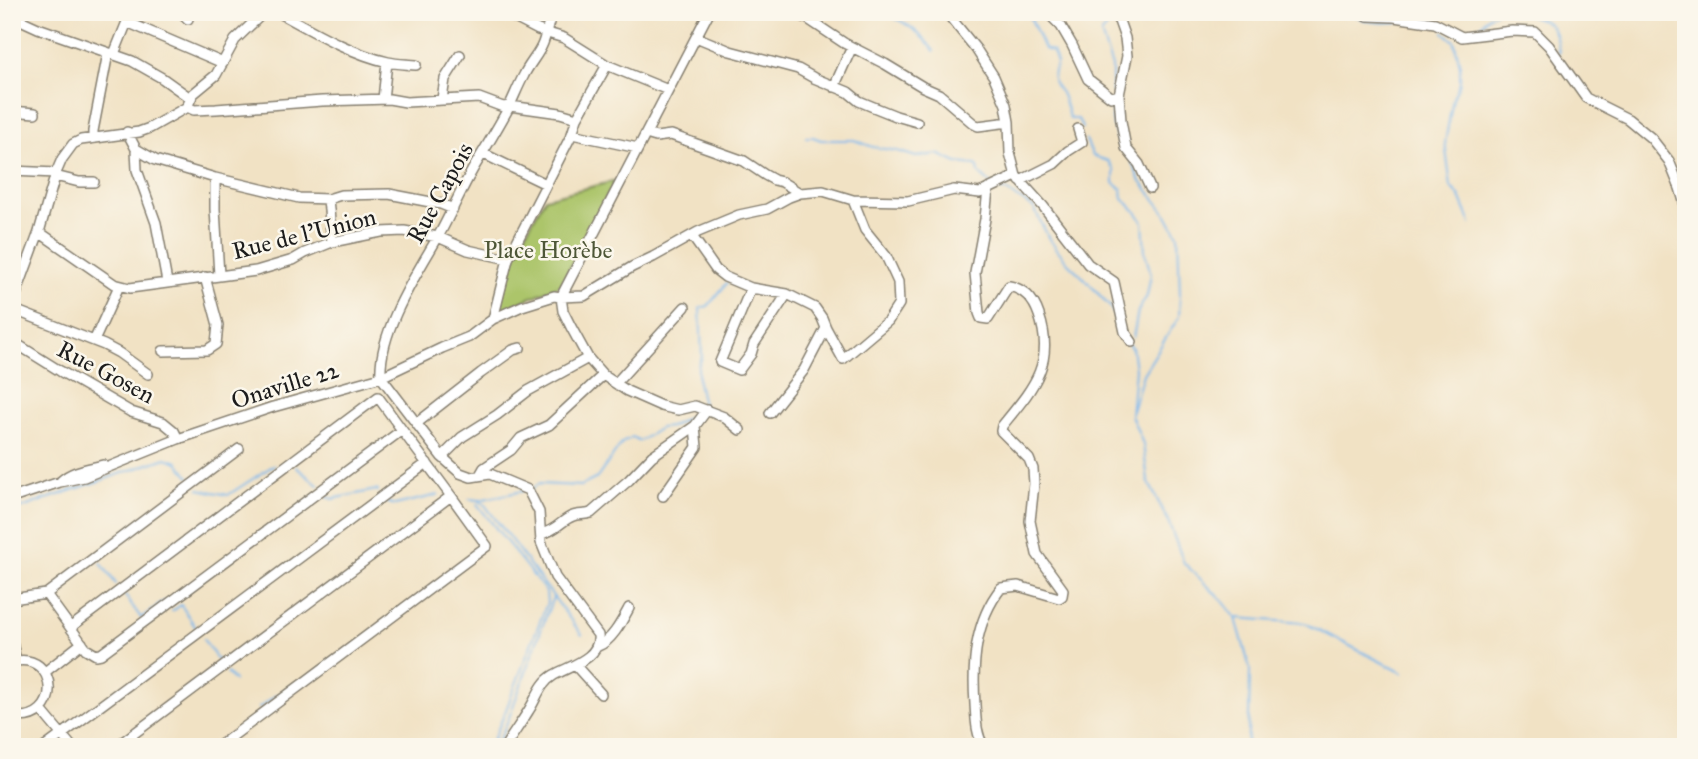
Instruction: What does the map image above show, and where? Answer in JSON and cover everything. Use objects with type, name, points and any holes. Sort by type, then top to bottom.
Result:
[{"type":"street","points":[[148,374],[119,353],[12,307],[56,174],[62,159],[73,144],[93,137],[150,128],[188,102],[216,75],[235,40],[264,12]]},
{"type":"street","points":[[278,12],[340,45],[387,62],[416,65]]},
{"type":"street","points":[[507,12],[546,33],[564,38],[607,65],[668,90]]},
{"type":"street","name":"Rue Capois","points":[[378,397],[380,365],[393,321],[543,44],[553,12]]},
{"type":"street","points":[[709,12],[561,297],[566,317],[588,358],[603,375],[627,391],[660,406],[678,410],[695,406],[724,417],[740,430]]},
{"type":"street","points":[[793,12],[939,94],[974,124],[1009,122]]},
{"type":"street","points":[[946,12],[957,12]]},
{"type":"street","points":[[946,12],[976,49],[994,77],[1006,105],[1010,153],[1018,178],[1088,264],[1114,282],[1125,332],[1132,342]]},
{"type":"street","points":[[985,12],[1005,12]]},
{"type":"street","points":[[1047,12],[1061,26],[1088,79],[1111,97],[1119,95]]},
{"type":"street","points":[[1112,12],[1119,21],[1125,38],[1127,56],[1119,95],[1126,148],[1139,164],[1150,188]]},
{"type":"street","points":[[1361,12],[1368,16],[1435,23],[1462,37],[1512,31],[1535,32],[1549,46],[1586,99],[1628,119],[1651,138],[1669,161],[1686,208]]},
{"type":"street","points":[[93,137],[111,54],[127,15],[223,62]]},
{"type":"street","points":[[14,16],[38,28],[131,61],[151,71],[194,110],[292,102],[383,99],[406,102],[479,98],[503,107],[553,112],[577,118]]},
{"type":"street","points":[[696,37],[730,51],[798,69],[848,92],[871,107],[917,122]]},
{"type":"street","points":[[834,87],[852,47]]},
{"type":"street","points":[[442,99],[445,79],[460,55]]},
{"type":"street","points":[[383,99],[387,62]]},
{"type":"street","points":[[493,319],[508,258],[572,134],[577,118],[607,65]]},
{"type":"street","points":[[12,111],[35,113]]},
{"type":"street","points":[[646,134],[656,137],[671,135],[744,161],[800,193],[824,191],[853,200],[908,201],[954,190],[980,193],[1054,164],[1082,142],[1078,129]]},
{"type":"street","points":[[127,132],[136,149],[137,170],[156,223],[167,282]]},
{"type":"street","points":[[572,134],[638,148]]},
{"type":"street","points":[[136,149],[155,160],[299,198],[328,199],[341,195],[389,194],[441,204],[453,209]]},
{"type":"street","points":[[484,154],[546,184]]},
{"type":"street","points":[[12,171],[56,174],[79,181],[94,182]]},
{"type":"street","points":[[215,178],[219,275]]},
{"type":"street","points":[[984,747],[978,738],[973,677],[977,640],[990,602],[1001,588],[1018,586],[1059,598],[1063,590],[1037,554],[1030,520],[1033,469],[1029,459],[1001,431],[1037,376],[1044,360],[1046,338],[1037,309],[1019,288],[1009,286],[988,319],[981,318],[979,313],[975,272],[988,190]]},
{"type":"street","name":"Onaville 22","points":[[12,498],[84,477],[178,439],[273,407],[378,378],[470,337],[493,319],[522,306],[554,296],[584,296],[698,232],[739,215],[767,209],[800,193]]},
{"type":"street","points":[[328,199],[332,242]]},
{"type":"street","points":[[692,236],[716,270],[725,277],[751,288],[787,295],[815,308],[843,359],[888,321],[899,304],[898,282],[886,256],[865,230],[853,200]]},
{"type":"street","name":"Rue de l'Union","points":[[119,286],[130,288],[256,271],[332,242],[381,232],[404,231],[438,237],[468,250],[508,258]]},
{"type":"street","points":[[39,232],[119,286],[94,341]]},
{"type":"street","points":[[163,351],[207,350],[216,344],[218,325],[205,277]]},
{"type":"street","points":[[751,288],[720,362],[739,370],[787,295]]},
{"type":"street","points":[[616,383],[685,307]]},
{"type":"street","points":[[770,413],[804,370],[826,328]]},
{"type":"street","name":"Rue Gosen","points":[[12,341],[131,412],[163,422],[174,431],[178,439]]},
{"type":"street","points":[[417,424],[513,349],[520,348]]},
{"type":"street","points":[[442,457],[462,437],[528,391],[588,358]]},
{"type":"street","points":[[480,475],[484,468],[511,450],[520,439],[549,425],[603,375]]},
{"type":"street","points":[[378,378],[442,457],[460,473],[471,477],[490,474],[528,490],[539,512],[541,542],[555,577],[598,635],[598,646],[594,653],[543,684],[505,747]]},
{"type":"street","points":[[71,627],[378,397],[487,546],[218,747]]},
{"type":"street","points":[[541,534],[550,532],[573,516],[591,513],[652,456],[695,426],[707,410]]},
{"type":"street","points":[[663,496],[697,447],[695,426]]},
{"type":"street","points":[[46,594],[92,654],[102,654],[402,430]]},
{"type":"street","points":[[12,599],[46,594],[239,449]]},
{"type":"street","points":[[46,747],[427,463]]},
{"type":"street","points":[[116,747],[451,496]]},
{"type":"street","points":[[598,646],[604,644],[629,608]]},
{"type":"street","points":[[12,642],[14,661],[27,660],[37,664],[45,672],[50,687],[49,696],[41,710],[32,716],[12,716]]},
{"type":"street","points":[[45,672],[82,643]]},
{"type":"street","points":[[575,665],[601,694]]},
{"type":"street","points":[[41,710],[72,747]]},
{"type":"green space","name":"Place Horèbe","points":[[615,181],[561,285],[495,313],[508,265],[545,198]]},
{"type":"waterway","points":[[862,12],[899,20],[918,34],[934,51]]},
{"type":"waterway","points":[[1028,12],[1044,49],[1052,51],[1055,56],[1053,80],[1062,95],[1070,119],[1078,119],[1082,128]]},
{"type":"waterway","points":[[1105,12],[1102,19],[1107,27],[1101,34],[1112,67],[1112,92]]},
{"type":"waterway","points":[[1351,12],[1367,21],[1398,22]]},
{"type":"waterway","points":[[1474,31],[1496,12]]},
{"type":"waterway","points":[[1522,12],[1549,24],[1555,34],[1559,53]]},
{"type":"waterway","points":[[1480,29],[1492,29]]},
{"type":"waterway","points":[[1444,32],[1453,40]]},
{"type":"waterway","points":[[1454,40],[1460,65],[1460,82],[1453,98],[1445,143],[1451,187],[1460,197],[1471,223]]},
{"type":"waterway","points":[[1111,101],[1114,130],[1122,146]]},
{"type":"waterway","points":[[806,137],[854,140],[916,157],[938,154],[957,163],[976,165],[979,173],[991,184]]},
{"type":"waterway","points":[[1086,140],[1093,156],[1108,161],[1114,170],[1114,183],[1122,189],[1123,199],[1143,222],[1145,253],[1151,274],[1147,296],[1138,311],[1133,338]]},
{"type":"waterway","points":[[1132,162],[1139,179],[1167,215],[1178,235],[1180,294],[1179,317],[1143,374],[1132,411]]},
{"type":"waterway","points":[[999,189],[1034,208],[1049,239],[1111,308],[1122,336],[1132,349]]},
{"type":"waterway","points":[[703,405],[698,382],[698,366],[702,357],[700,308],[708,306],[727,283]]},
{"type":"waterway","points":[[1132,347],[1135,369],[1131,415],[1143,444],[1148,481],[1168,521],[1184,563],[1223,601],[1236,618],[1250,669],[1247,747]]},
{"type":"waterway","points":[[532,489],[538,484],[581,486],[597,478],[622,443],[632,437],[640,441],[660,428],[670,427],[701,411]]},
{"type":"waterway","points":[[12,512],[166,458],[178,462],[189,477]]},
{"type":"waterway","points":[[199,489],[228,495],[274,465]]},
{"type":"waterway","points":[[296,467],[318,485]]},
{"type":"waterway","points":[[326,496],[332,499],[378,491]]},
{"type":"waterway","points":[[469,499],[479,500],[523,491]]},
{"type":"waterway","points":[[386,502],[395,505],[438,495]]},
{"type":"waterway","points":[[479,500],[582,635]]},
{"type":"waterway","points":[[477,504],[546,592],[547,603],[490,747]]},
{"type":"waterway","points":[[101,563],[116,584]]},
{"type":"waterway","points":[[124,594],[141,618],[165,601]]},
{"type":"waterway","points":[[496,747],[553,597]]},
{"type":"waterway","points":[[172,611],[181,605],[196,628]]},
{"type":"waterway","points":[[1237,618],[1305,623],[1403,673]]},
{"type":"waterway","points":[[203,639],[219,662]]},
{"type":"waterway","points":[[227,673],[234,681]]},
{"type":"waterway","points":[[259,708],[276,695]]}]
